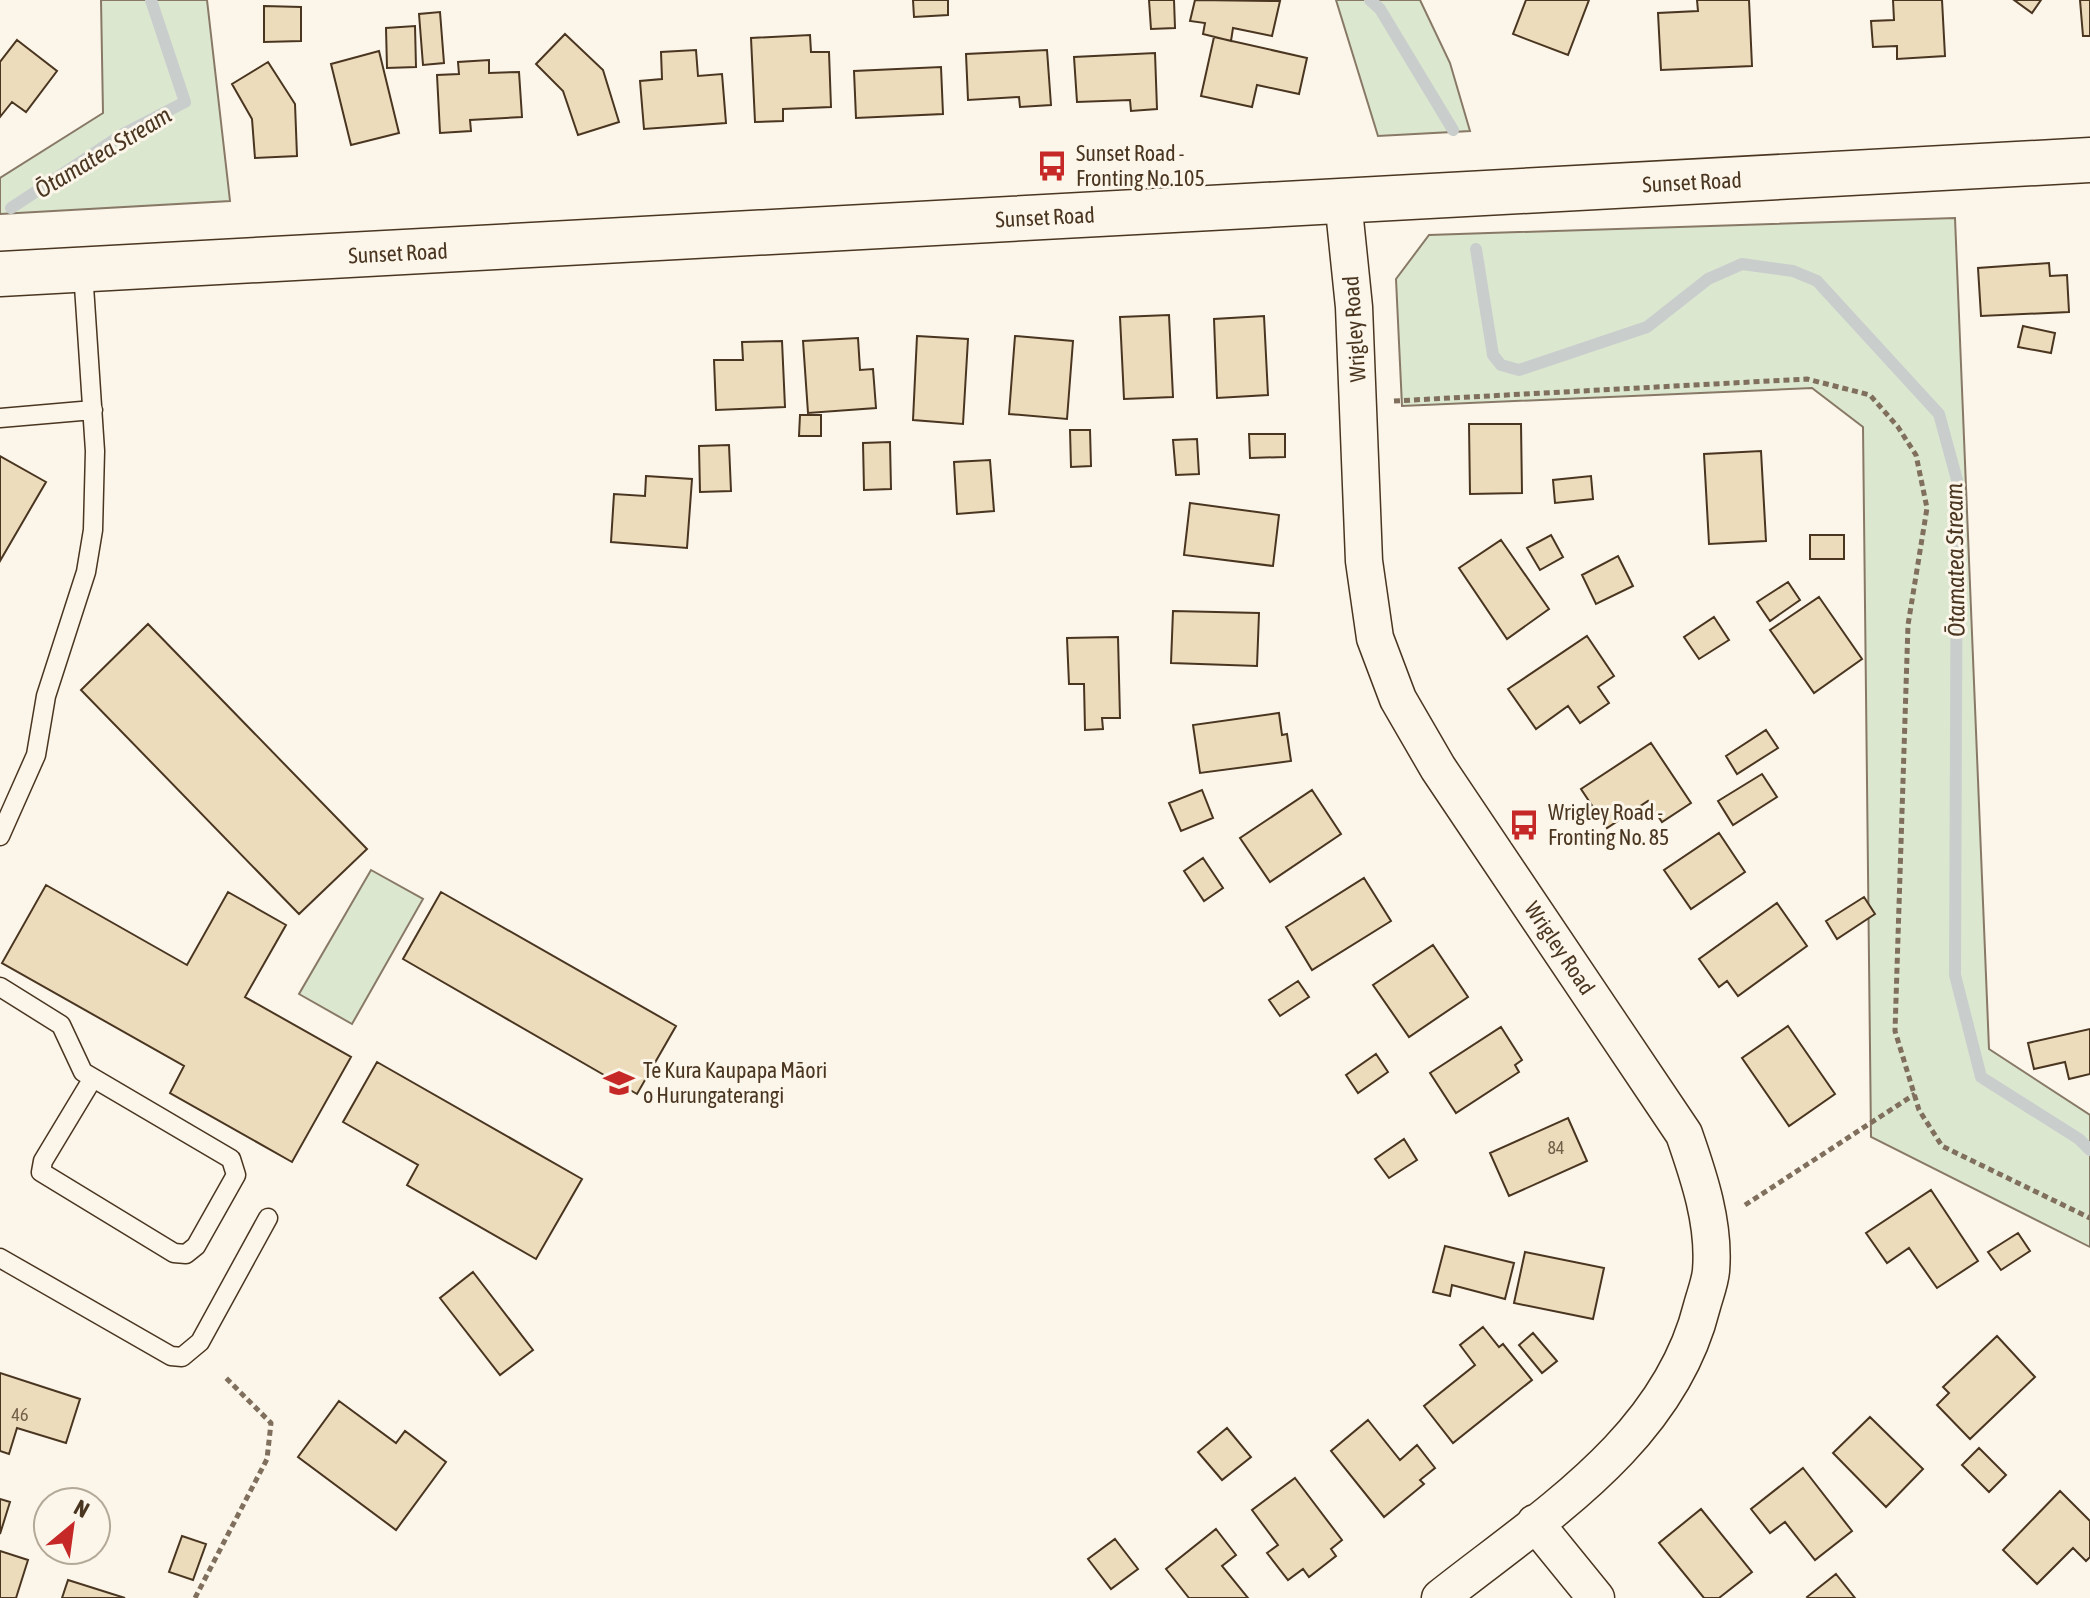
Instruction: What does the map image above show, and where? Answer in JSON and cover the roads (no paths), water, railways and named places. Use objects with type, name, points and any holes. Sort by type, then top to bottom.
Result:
[{"type":"main road","name":"Sunset Road","points":[[0,274],[2090,160]]},
{"type":"street","name":"Wrigley Road","points":[[1343,200],[1354,307],[1368,592],[1375,638],[1398,699],[1438,768],[1684,1134],[1704,1192],[1711,1270],[1694,1338],[1667,1392],[1623,1449],[1440,1598]]},
{"type":"street","points":[[1535,1523],[1596,1598]]},
{"type":"lane","points":[[0,836],[29,776],[46,696],[86,572],[96,499],[83,271]]},
{"type":"lane","points":[[0,418],[93,410]]},
{"type":"lane","points":[[0,987],[61,1025],[70,1039],[79,1067],[93,1078],[227,1155],[235,1163],[236,1175],[196,1246],[186,1254],[174,1253],[41,1172],[43,1161],[93,1078]]},
{"type":"lane","points":[[0,1258],[171,1356],[182,1357],[200,1342],[268,1218]]},
{"type":"waterway","name":"Ōtamatea Stream","points":[[11,208],[123,134],[185,102],[151,0]]},
{"type":"waterway","name":"Ōtamatea Stream","points":[[1370,0],[1380,9],[1453,130]]},
{"type":"waterway","name":"Ōtamatea Stream","points":[[1476,249],[1493,355],[1501,365],[1519,370],[1647,327],[1708,279],[1742,264],[1793,271],[1817,281],[1939,414],[1957,480],[1955,975],[1981,1077],[2079,1139],[2090,1150]]},
{"type":"place","name":"Sunset Road - Fronting No.105","points":[[1052,166]]},
{"type":"place","name":"Wrigley Road - Fronting No. 85","points":[[1524,825]]},
{"type":"place","name":"Te Kura Kaupapa Māori o Hurungaterangi","points":[[619,1083]]}]
